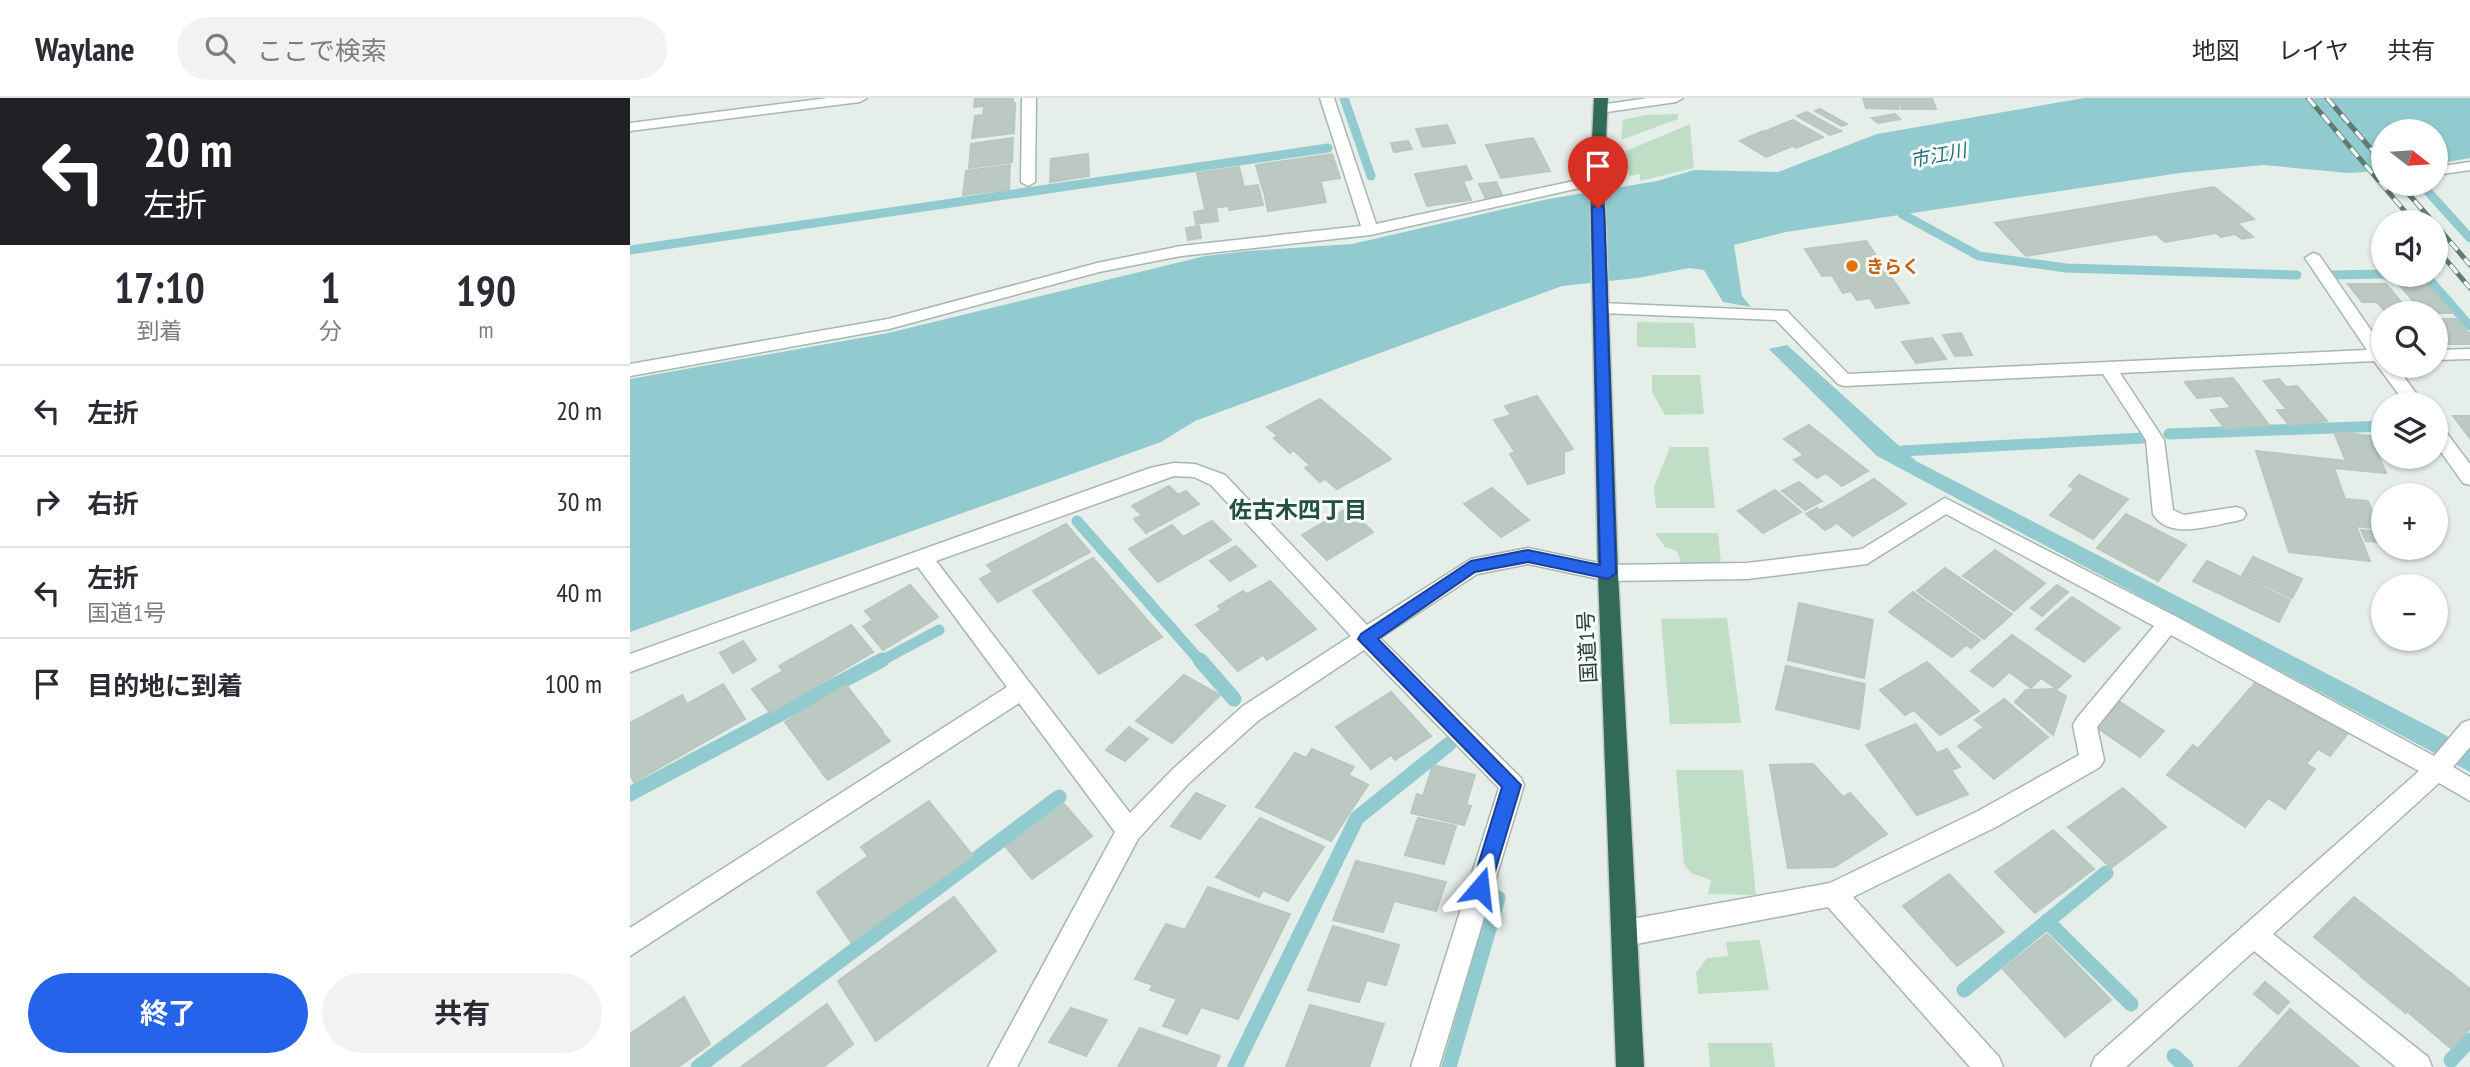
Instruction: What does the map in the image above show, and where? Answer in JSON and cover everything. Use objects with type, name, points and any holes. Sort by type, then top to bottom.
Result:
[{"type":"highway","name":"国道1号","points":[[1600,104],[1597,180],[1608,573],[1630,1067]]},
{"type":"street","points":[[630,127],[860,98]]},
{"type":"street","points":[[1028,182],[1029,98]]},
{"type":"street","points":[[1327,98],[1370,230]]},
{"type":"street","points":[[1600,104],[1676,98]]},
{"type":"street","points":[[2448,169],[2470,166]]},
{"type":"street","points":[[630,370],[889,324],[1097,268],[1181,251],[1370,230],[1597,180]]},
{"type":"street","points":[[2314,258],[2371,342]]},
{"type":"street","points":[[1600,300],[1782,315],[1844,380],[2108,368],[2371,360]]},
{"type":"street","points":[[2448,355],[2470,354]]},
{"type":"street","points":[[2108,368],[2155,440],[2163,514],[2182,523],[2236,514]]},
{"type":"street","points":[[2448,448],[2470,478]]},
{"type":"street","points":[[630,663],[1157,473],[1189,467],[1218,480],[1367,639],[1512,785],[1425,1067]]},
{"type":"street","points":[[1002,1067],[1129,831],[1181,776],[1251,713],[1367,639],[1471,567],[1528,556],[1608,573],[1747,571],[1867,556],[1945,505],[2439,767],[2470,790]]},
{"type":"street","points":[[923,558],[1129,831]]},
{"type":"street","points":[[1626,933],[1833,894],[1987,819],[2092,760],[2085,726],[2169,623]]},
{"type":"street","points":[[630,943],[1022,689]]},
{"type":"street","points":[[2105,1067],[2439,767],[2466,735]]},
{"type":"street","points":[[1833,894],[1989,1067]]},
{"type":"street","points":[[2253,934],[2417,1067]]},
{"type":"green space","points":[[1678,114],[1678,119],[1621,140],[1623,120],[1645,115]]},
{"type":"green space","points":[[1690,124],[1694,168],[1640,181],[1640,174],[1629,176],[1626,151]]},
{"type":"green space","points":[[1637,322],[1694,323],[1696,348],[1637,347]]},
{"type":"green space","points":[[1652,375],[1700,375],[1704,414],[1665,415],[1652,392]]},
{"type":"green space","points":[[1670,447],[1708,447],[1715,508],[1656,508],[1654,487]]},
{"type":"green space","points":[[1655,533],[1718,533],[1721,563],[1681,563],[1677,551],[1665,547]]},
{"type":"green space","points":[[1727,618],[1741,723],[1670,724],[1661,619]]},
{"type":"green space","points":[[1676,770],[1743,770],[1756,895],[1708,894],[1711,880],[1691,873],[1684,864]]},
{"type":"green space","points":[[1760,940],[1769,990],[1698,994],[1696,973],[1707,958],[1728,956],[1726,942]]},
{"type":"green space","points":[[1708,1043],[1772,1043],[1775,1067],[1710,1067]]},
{"type":"water","name":"市江川","points":[[2084,98],[2470,98],[2470,158],[2448,162],[2448,119],[2371,119],[2371,172],[2348,173],[2263,165],[2180,173],[1786,232],[1734,245],[1742,296],[1751,307],[1723,302],[1704,270],[1689,268],[1638,278],[1562,286],[1195,421],[1161,442],[630,632],[630,379],[888,333],[1205,256],[1352,244],[1548,199],[1657,181],[1694,170],[1778,172],[1877,134]]},
{"type":"water","points":[[1787,345],[1916,461],[2470,749],[2470,772],[1877,456],[1769,349]]},
{"type":"building","points":[[975,98],[1013,98],[1013,102],[974,107]]},
{"type":"building","points":[[1863,98],[1896,98],[1899,109],[1866,108]]},
{"type":"building","points":[[1898,98],[1932,98],[1936,109],[1902,109]]},
{"type":"building","points":[[1015,103],[1014,133],[972,138],[975,116],[983,115],[984,107]]},
{"type":"building","points":[[1820,109],[1847,124],[1842,126],[1815,111]]},
{"type":"building","points":[[1807,112],[1841,131],[1830,135],[1797,116]]},
{"type":"building","points":[[1895,114],[1900,119],[1878,123],[1872,118]]},
{"type":"building","points":[[1793,120],[1823,137],[1796,148],[1766,131]]},
{"type":"building","points":[[1447,125],[1455,143],[1423,147],[1416,129]]},
{"type":"building","points":[[1763,131],[1790,147],[1766,157],[1740,141]]},
{"type":"building","points":[[1013,138],[1012,162],[969,168],[971,144]]},
{"type":"building","points":[[1533,138],[1550,171],[1501,178],[1486,145]]},
{"type":"building","points":[[1408,141],[1412,149],[1394,152],[1391,143]]},
{"type":"building","points":[[1088,154],[1089,176],[1050,182],[1051,159]]},
{"type":"building","points":[[1332,154],[1340,178],[1263,190],[1256,165]]},
{"type":"building","points":[[1010,165],[1009,189],[963,195],[966,171]]},
{"type":"building","points":[[1466,166],[1472,179],[1463,181],[1471,200],[1427,206],[1415,174]]},
{"type":"building","points":[[1239,167],[1244,187],[1258,185],[1263,205],[1229,210],[1229,206],[1205,209],[1197,173]]},
{"type":"building","points":[[1496,182],[1503,197],[1486,199],[1479,184]]},
{"type":"building","points":[[1321,183],[1326,202],[1268,211],[1264,191]]},
{"type":"building","points":[[2214,187],[2254,219],[2237,223],[2253,237],[2242,239],[2235,234],[2221,237],[2216,233],[2165,242],[2156,234],[2026,256],[1995,223]]},
{"type":"building","points":[[1216,208],[1218,221],[1196,224],[1194,212]]},
{"type":"building","points":[[1199,226],[1201,238],[1188,240],[1186,228]]},
{"type":"building","points":[[1866,241],[1909,303],[1876,308],[1870,298],[1857,300],[1851,291],[1843,293],[1832,275],[1822,276],[1805,249]]},
{"type":"building","points":[[2348,284],[2389,287],[2400,301],[2371,301],[2362,302]]},
{"type":"building","points":[[2401,287],[2430,287],[2442,301],[2413,301]]},
{"type":"building","points":[[2448,319],[2457,319],[2470,334],[2470,344],[2448,344]]},
{"type":"building","points":[[1961,333],[1972,355],[1955,356],[1943,335]]},
{"type":"building","points":[[1932,338],[1946,359],[1916,363],[1902,342]]},
{"type":"building","points":[[2233,378],[2269,425],[2225,429],[2211,410],[2231,408],[2209,380]]},
{"type":"building","points":[[2279,379],[2286,387],[2297,386],[2327,421],[2289,425],[2277,410],[2287,410],[2264,381]]},
{"type":"building","points":[[2207,380],[2219,396],[2197,398],[2185,382]]},
{"type":"building","points":[[1537,396],[1573,449],[1564,452],[1564,473],[1528,484],[1510,454],[1515,452],[1494,420],[1511,415],[1505,406]]},
{"type":"building","points":[[1320,399],[1391,459],[1337,489],[1325,479],[1320,482],[1305,468],[1310,465],[1293,450],[1290,453],[1274,438],[1278,436],[1267,427]]},
{"type":"building","points":[[2453,416],[2470,416],[2470,438]]},
{"type":"building","points":[[1809,425],[1868,471],[1842,486],[1826,473],[1817,478],[1794,460],[1804,455],[1784,439]]},
{"type":"building","points":[[2334,432],[2370,436],[2371,469],[2384,469],[2386,473],[2334,468],[2345,499],[2368,501],[2371,509],[2371,528],[2356,526],[2370,561],[2289,552],[2256,451],[2346,461]]},
{"type":"building","points":[[2079,475],[2128,499],[2093,539],[2050,515],[2074,489],[2069,486]]},
{"type":"building","points":[[1874,479],[1906,504],[1853,536],[1821,510]]},
{"type":"building","points":[[1799,482],[1822,501],[1805,510],[1782,491]]},
{"type":"building","points":[[1169,486],[1178,495],[1186,491],[1199,504],[1146,533],[1134,519],[1142,515],[1132,506]]},
{"type":"building","points":[[1492,488],[1529,520],[1501,537],[1464,504]]},
{"type":"building","points":[[1775,490],[1801,512],[1763,533],[1738,511]]},
{"type":"building","points":[[1348,508],[1373,532],[1327,560],[1302,535]]},
{"type":"building","points":[[1817,508],[1835,524],[1825,530],[1806,514]]},
{"type":"building","points":[[2126,514],[2186,545],[2158,581],[2097,548]]},
{"type":"building","points":[[1212,521],[1231,540],[1158,582],[1129,549],[1172,525],[1183,537]]},
{"type":"building","points":[[1066,524],[1090,552],[998,602],[980,579],[993,572],[987,565]]},
{"type":"building","points":[[2361,530],[2371,531],[2371,542],[2366,541]]},
{"type":"building","points":[[1236,546],[1256,566],[1230,581],[1210,561]]},
{"type":"building","points":[[1995,550],[2045,583],[2014,611],[1963,576]]},
{"type":"building","points":[[2253,557],[2302,579],[2292,598],[2242,575]]},
{"type":"building","points":[[1093,558],[1162,637],[1099,674],[1033,591]]},
{"type":"building","points":[[2207,561],[2290,600],[2279,622],[2193,581]]},
{"type":"building","points":[[1945,568],[2012,614],[1984,639],[1917,591]]},
{"type":"building","points":[[1270,581],[1316,629],[1267,660],[1263,655],[1238,671],[1196,625],[1221,610],[1218,606],[1243,591],[1247,594]]},
{"type":"building","points":[[910,585],[938,617],[883,650],[863,626],[873,620],[865,611]]},
{"type":"building","points":[[2057,585],[2068,592],[2042,616],[2031,608]]},
{"type":"building","points":[[1913,592],[1980,640],[1971,648],[1966,645],[1952,657],[1889,612]]},
{"type":"building","points":[[2072,597],[2120,628],[2084,662],[2036,629]]},
{"type":"building","points":[[1799,603],[1873,620],[1864,678],[1788,660]]},
{"type":"building","points":[[851,625],[873,652],[770,713],[752,689],[783,671],[779,666]]},
{"type":"building","points":[[2012,635],[2071,676],[2057,689],[2041,678],[2031,688],[2009,672],[1993,687],[1971,671]]},
{"type":"building","points":[[743,641],[756,660],[733,673],[720,653]]},
{"type":"building","points":[[1927,662],[1979,711],[1940,735],[1914,710],[1905,715],[1880,690]]},
{"type":"building","points":[[1786,666],[1865,684],[1859,729],[1776,709]]},
{"type":"building","points":[[1184,675],[1220,695],[1172,743],[1136,721]]},
{"type":"building","points":[[2260,677],[2349,732],[2330,756],[2318,749],[2306,764],[2315,769],[2285,809],[2268,798],[2245,827],[2167,775],[2193,745],[2198,749]]},
{"type":"building","points":[[723,684],[745,719],[634,782],[630,774],[630,723],[682,695],[687,704]]},
{"type":"building","points":[[846,685],[883,732],[821,771],[785,722]]},
{"type":"building","points":[[2053,689],[2066,696],[2053,735],[2015,702],[2026,690]]},
{"type":"building","points":[[1391,692],[1431,736],[1395,760],[1391,755],[1371,769],[1336,727]]},
{"type":"building","points":[[2004,699],[2048,737],[1994,779],[1958,746],[1984,727],[1975,720]]},
{"type":"building","points":[[2120,702],[2164,731],[2140,757],[2096,727]]},
{"type":"building","points":[[1916,724],[1937,753],[1947,749],[1960,767],[1951,770],[1968,794],[1917,815],[1866,745]]},
{"type":"building","points":[[1129,727],[1148,739],[1125,761],[1106,750]]},
{"type":"building","points":[[883,734],[890,741],[828,780],[822,773]]},
{"type":"building","points":[[1312,749],[1354,767],[1348,775],[1368,785],[1331,841],[1256,807],[1295,753],[1306,758]]},
{"type":"building","points":[[1813,764],[1843,797],[1850,793],[1887,834],[1834,867],[1788,868],[1770,765]]},
{"type":"building","points":[[1433,765],[1475,775],[1466,805],[1471,806],[1464,825],[1411,813],[1417,794],[1423,796]]},
{"type":"building","points":[[2123,788],[2166,827],[2111,868],[2068,827]]},
{"type":"building","points":[[1196,793],[1225,806],[1200,839],[1171,826]]},
{"type":"building","points":[[929,801],[973,856],[851,942],[817,892],[868,856],[861,847]]},
{"type":"building","points":[[1064,804],[1092,836],[1032,879],[1006,847]]},
{"type":"building","points":[[1260,818],[1324,847],[1288,901],[1263,890],[1259,897],[1216,877]]},
{"type":"building","points":[[1418,818],[1456,826],[1444,864],[1405,855]]},
{"type":"building","points":[[2053,830],[2094,869],[2035,913],[1995,872]]},
{"type":"building","points":[[1356,861],[1446,882],[1436,911],[1394,901],[1383,932],[1333,920]]},
{"type":"building","points":[[1949,874],[2004,932],[1957,966],[1903,906]]},
{"type":"building","points":[[1208,887],[1290,914],[1238,1019],[1201,1007],[1187,1034],[1163,1026],[1177,999],[1150,990],[1153,985],[1135,979],[1166,924],[1185,930]]},
{"type":"building","points":[[954,897],[996,951],[876,1041],[838,981]]},
{"type":"building","points":[[2354,897],[2398,932],[2359,974],[2314,937]]},
{"type":"building","points":[[1333,926],[1399,945],[1386,985],[1367,980],[1359,1002],[1308,990]]},
{"type":"building","points":[[2400,933],[2445,969],[2406,1013],[2360,976]]},
{"type":"building","points":[[2047,934],[2111,1000],[2065,1037],[2003,969]]},
{"type":"building","points":[[2447,970],[2470,989],[2470,1028],[2452,1049],[2409,1013]]},
{"type":"building","points":[[2265,982],[2289,1002],[2278,1014],[2254,994]]},
{"type":"building","points":[[684,997],[710,1044],[678,1067],[630,1067],[630,1034]]},
{"type":"building","points":[[827,1004],[853,1044],[823,1067],[741,1067]]},
{"type":"building","points":[[1310,1005],[1384,1024],[1369,1067],[1286,1067]]},
{"type":"building","points":[[1071,1008],[1107,1020],[1086,1056],[1049,1042]]},
{"type":"building","points":[[2290,1009],[2359,1067],[2239,1067]]},
{"type":"building","points":[[1140,1028],[1220,1056],[1215,1067],[1118,1067]]},
{"type":"waterway","points":[[1344,98],[1371,176]]},
{"type":"waterway","points":[[630,250],[1328,148]]},
{"type":"waterway","points":[[2432,196],[2470,238]]},
{"type":"waterway","points":[[1902,214],[1979,256],[2066,268],[2297,275]]},
{"type":"waterway","points":[[2332,275],[2371,274]]},
{"type":"waterway","points":[[2436,287],[2470,326]]},
{"type":"waterway","points":[[2169,434],[2371,426]]},
{"type":"waterway","points":[[1902,451],[2142,438]]},
{"type":"waterway","points":[[1077,521],[1201,662]]},
{"type":"waterway","points":[[879,662],[939,630]]},
{"type":"waterway","points":[[630,794],[882,660]]},
{"type":"waterway","points":[[1200,660],[1234,699]]},
{"type":"waterway","points":[[1235,1067],[1357,818],[1449,744]]},
{"type":"waterway","points":[[698,1067],[1059,797]]},
{"type":"waterway","points":[[2047,921],[2106,873]]},
{"type":"waterway","points":[[1449,1067],[1498,898]]},
{"type":"waterway","points":[[1964,990],[2047,921]]},
{"type":"waterway","points":[[2047,921],[2131,1004]]},
{"type":"waterway","points":[[2451,1060],[2470,1040]]},
{"type":"waterway","points":[[2174,1056],[2186,1067]]},
{"type":"railway","points":[[2308,98],[2404,210]]},
{"type":"railway","points":[[2327,98],[2371,149]]},
{"type":"railway","points":[[2410,196],[2423,210]]},
{"type":"railway","points":[[2448,239],[2470,265]]},
{"type":"railway","points":[[2448,262],[2470,288]]},
{"type":"place","name":"きらく","points":[[1852,266]]},
{"type":"district","name":"佐古木四丁目","points":[[1298,509]]},
{"type":"route","points":[[1480,888],[1512,785],[1367,639],[1471,567],[1528,556],[1608,573],[1598,208]]}]
